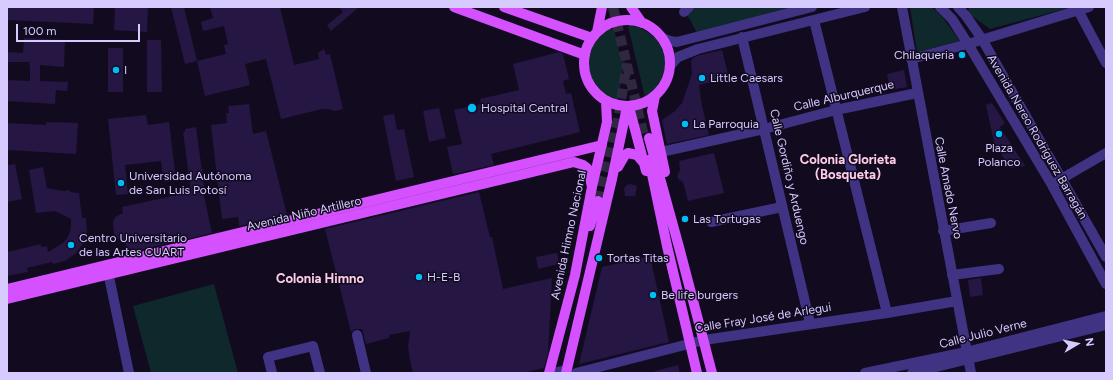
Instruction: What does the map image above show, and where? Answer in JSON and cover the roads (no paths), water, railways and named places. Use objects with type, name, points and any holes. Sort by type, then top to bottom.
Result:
[{"type":"main road","points":[[454,7],[585,55]]},
{"type":"main road","points":[[504,7],[594,35]]},
{"type":"main road","points":[[594,35],[607,25],[618,21],[630,20],[642,23],[653,29],[662,38],[668,49],[670,66],[669,74],[664,86],[655,96],[643,104],[628,107],[616,105],[606,101],[595,93],[588,81],[584,68],[585,55],[594,35],[602,7]]},
{"type":"main road","points":[[631,7],[642,23]]},
{"type":"main road","points":[[655,96],[652,111],[676,215],[679,246]]},
{"type":"main road","name":"Avenida Himno Nacional","points":[[549,373],[575,275],[607,122],[606,101]]},
{"type":"main road","points":[[628,107],[644,162],[656,218],[667,246]]},
{"type":"main road","points":[[570,372],[628,107]]},
{"type":"main road","points":[[697,373],[667,246],[647,139],[679,246],[712,373]]},
{"type":"main road","name":"Avenida Niño Artillero","points":[[7,299],[107,270],[395,200],[602,145]]},
{"type":"main road","points":[[612,179],[625,155],[628,153],[637,155],[644,162]]},
{"type":"main road","name":"Avenida Niño Artillero","points":[[395,200],[574,162],[587,168],[590,173],[592,188]]},
{"type":"main road","points":[[575,275],[598,201]]},
{"type":"main road","name":"Avenida Niño Artillero","points":[[7,289],[107,270]]},
{"type":"street","points":[[662,38],[677,42],[812,7]]},
{"type":"street","points":[[670,66],[678,57],[698,49],[865,7]]},
{"type":"street","name":"Calle Amado Nervo","points":[[902,7],[970,373]]},
{"type":"street","name":"Avenida Nereo Rodríguez Barragán","points":[[940,7],[952,19],[968,44],[1103,272],[1106,284]]},
{"type":"street","name":"Avenida Nereo Rodríguez Barragán","points":[[958,7],[982,39],[1106,257]]},
{"type":"street","points":[[911,59],[968,44],[1089,7]]},
{"type":"street","points":[[1078,10],[1106,63]]},
{"type":"street","points":[[814,20],[887,313]]},
{"type":"street","name":"Calle Gordiño y Arduengo","points":[[742,37],[810,323]]},
{"type":"street","name":"Calle Alburquerque","points":[[661,152],[836,110],[917,93]]},
{"type":"street","points":[[1052,185],[1106,153]]},
{"type":"street","points":[[711,222],[782,206]]},
{"type":"street","points":[[943,231],[991,223]]},
{"type":"street","points":[[952,275],[999,269]]},
{"type":"street","points":[[107,270],[129,373]]},
{"type":"street","name":"Calle Fray José de Arlegui","points":[[553,373],[570,372],[704,340],[957,301]]},
{"type":"street","name":"Calle Julio Verne","points":[[912,373],[967,356],[1057,333],[1106,316]]},
{"type":"street","name":"Calle Julio Verne","points":[[1057,333],[1106,325]]},
{"type":"street","points":[[357,335],[366,373]]},
{"type":"street","points":[[272,373],[268,357],[313,346],[320,373]]},
{"type":"street","name":"Calle Julio Verne","points":[[867,373],[967,356]]},
{"type":"tunnel","points":[[613,7],[645,140]]},
{"type":"tunnel","points":[[598,201],[618,119],[627,63]]},
{"type":"place","name":"Chilaqueria","points":[[962,55]]},
{"type":"place","name":"I","points":[[116,70]]},
{"type":"place","name":"Little Caesars","points":[[702,78]]},
{"type":"place","name":"Hospital Central","points":[[472,108]]},
{"type":"place","name":"La Parroquia","points":[[685,124]]},
{"type":"place","name":"Plaza Polanco","points":[[999,134]]},
{"type":"place","name":"Universidad Autónoma de San Luis Potosí","points":[[121,183]]},
{"type":"place","name":"Las Tortugas","points":[[685,219]]},
{"type":"place","name":"Centro Universitario de las Artes CUART","points":[[71,245]]},
{"type":"place","name":"Tortas Titas","points":[[599,258]]},
{"type":"place","name":"H-E-B","points":[[419,277]]},
{"type":"place","name":"Be life burgers","points":[[653,295]]},
{"type":"district","name":"Colonia Glorieta (Bosqueta)","points":[[848,168]]},
{"type":"district","name":"Colonia Himno","points":[[320,279]]}]
